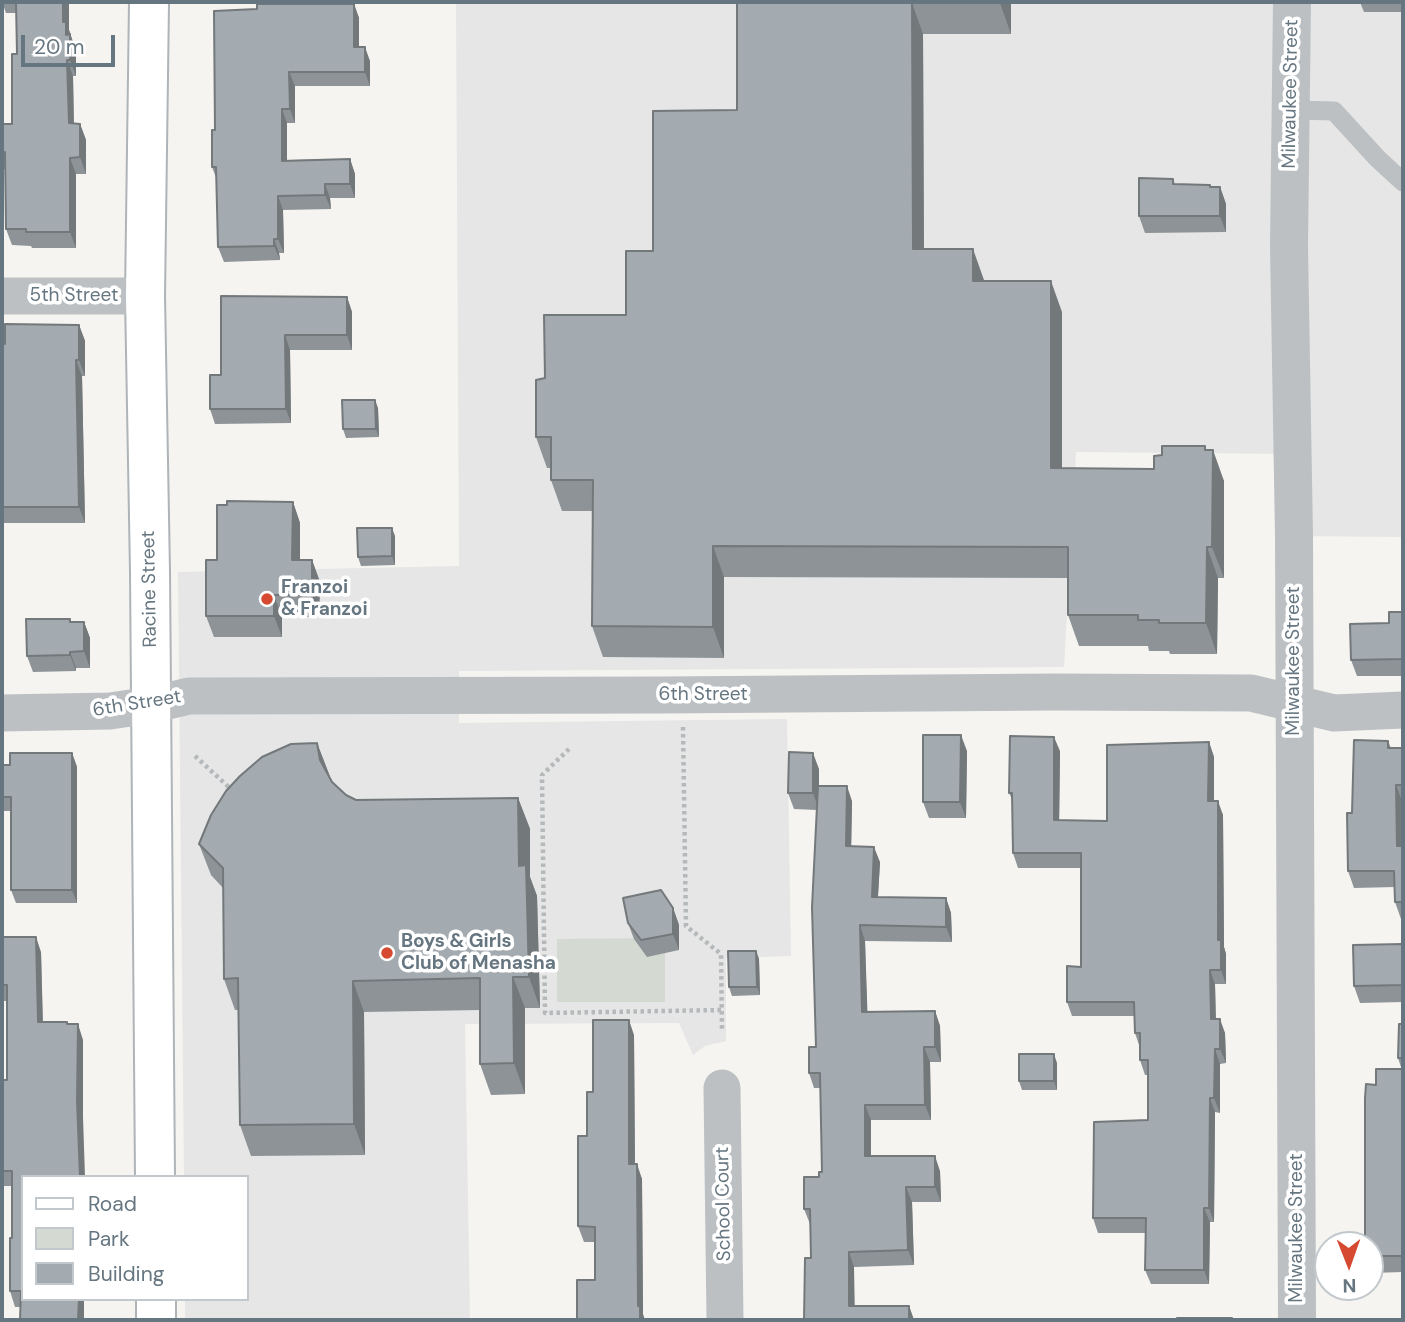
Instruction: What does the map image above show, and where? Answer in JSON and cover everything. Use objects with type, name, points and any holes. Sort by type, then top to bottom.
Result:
[{"type":"main road","name":"Racine Street","points":[[149,2],[145,296],[155,1175]]},
{"type":"main road","points":[[156,1301],[156,1320]]},
{"type":"street","name":"Milwaukee Street","points":[[1292,2],[1289,246],[1297,1320]]},
{"type":"street","name":"5th Street","points":[[2,296],[145,296]]},
{"type":"street","name":"6th Street","points":[[2,713],[102,712],[189,696],[1055,692],[1251,693],[1334,713],[1403,710]]},
{"type":"street","name":"School Court","points":[[722,1088],[725,1320]]},
{"type":"lane","points":[[1291,110],[1334,111],[1403,182]]},
{"type":"path","points":[[683,726],[686,926],[722,954],[722,1030]]},
{"type":"path","points":[[569,748],[541,775],[545,1013],[722,1010]]},
{"type":"path","points":[[195,756],[242,799]]},
{"type":"shaded area","points":[[456,2],[1403,2],[1403,537],[1294,536],[1292,454],[1076,452],[1064,667],[459,671],[459,723],[787,719],[791,956],[726,958],[726,1041],[705,1046],[693,1055],[679,1023],[465,1024],[470,1320],[185,1320],[185,1301],[248,1301],[248,1175],[184,1175],[178,572],[459,566]]},
{"type":"green space","points":[[665,938],[665,1002],[557,1002],[557,939]]},
{"type":"building","points":[[16,2],[63,2],[63,22],[66,22],[66,35],[70,34],[70,60],[67,60],[69,123],[80,124],[80,157],[70,158],[70,232],[6,229],[2,124],[12,124],[12,54],[17,54]]},
{"type":"building","points":[[737,2],[1000,2],[912,3],[913,249],[973,249],[973,281],[1051,281],[1051,468],[1154,469],[1154,456],[1162,455],[1162,446],[1205,446],[1205,450],[1213,450],[1212,547],[1207,547],[1206,623],[1159,623],[1159,620],[1138,620],[1138,615],[1068,615],[1068,547],[713,546],[713,627],[592,626],[593,480],[551,480],[551,437],[536,437],[536,380],[545,378],[544,315],[626,315],[626,251],[653,251],[653,111],[737,110]]},
{"type":"building","points":[[257,4],[354,4],[354,47],[365,47],[365,72],[289,72],[290,109],[282,109],[282,161],[350,159],[350,184],[325,184],[325,195],[278,196],[278,239],[274,239],[274,246],[218,247],[216,167],[212,167],[212,130],[215,130],[214,11],[257,9]]},
{"type":"building","points":[[1139,178],[1173,179],[1173,184],[1220,187],[1220,216],[1139,216]]},
{"type":"building","points":[[221,296],[347,297],[347,335],[285,335],[286,409],[210,409],[210,375],[221,375]]},
{"type":"building","points":[[5,324],[79,325],[79,360],[76,360],[79,507],[2,507],[2,344],[5,344]]},
{"type":"building","points":[[342,400],[375,400],[376,429],[343,429]]},
{"type":"building","points":[[227,501],[293,502],[292,560],[312,560],[312,595],[274,595],[274,616],[206,616],[206,560],[217,560],[217,505],[227,505]]},
{"type":"building","points":[[357,528],[392,528],[392,556],[358,557]]},
{"type":"building","points":[[1389,612],[1403,612],[1403,659],[1351,660],[1350,624],[1389,623]]},
{"type":"building","points":[[26,619],[70,619],[70,622],[84,622],[84,651],[70,652],[70,655],[27,656]]},
{"type":"building","points":[[923,735],[961,735],[960,802],[923,802]]},
{"type":"building","points":[[1010,736],[1054,737],[1054,820],[1107,821],[1107,745],[1209,742],[1208,801],[1218,801],[1218,940],[1221,940],[1221,970],[1210,970],[1211,1019],[1220,1019],[1220,1049],[1215,1049],[1214,1098],[1210,1098],[1209,1208],[1204,1208],[1204,1270],[1145,1270],[1146,1218],[1093,1218],[1094,1122],[1148,1120],[1148,1060],[1140,1060],[1140,1033],[1135,1033],[1134,1002],[1067,1002],[1067,966],[1081,967],[1081,853],[1013,853],[1012,793],[1009,793]]},
{"type":"building","points":[[1354,740],[1388,741],[1388,748],[1403,748],[1403,785],[1396,785],[1397,846],[1403,846],[1403,902],[1395,902],[1394,871],[1348,871],[1347,813],[1352,813]]},
{"type":"building","name":"Boys & Girls Club of Menasha","points":[[317,743],[320,760],[332,782],[356,800],[518,798],[519,866],[526,865],[529,977],[513,977],[514,1063],[480,1064],[480,978],[353,981],[354,1124],[240,1125],[238,978],[224,979],[223,868],[199,844],[211,815],[226,791],[262,757],[291,744]]},
{"type":"building","points":[[789,752],[813,753],[813,793],[788,793]]},
{"type":"building","points":[[10,753],[72,753],[72,890],[11,890],[11,797],[2,797],[2,765],[10,765]]},
{"type":"building","points":[[818,786],[847,786],[846,846],[874,847],[872,897],[946,898],[946,927],[860,925],[862,1012],[935,1011],[935,1047],[924,1047],[925,1105],[865,1105],[865,1156],[935,1156],[935,1187],[906,1187],[908,1250],[849,1252],[849,1306],[909,1306],[909,1320],[804,1320],[805,1258],[811,1258],[810,1209],[804,1209],[804,1177],[819,1177],[819,1172],[822,1172],[820,1073],[809,1073],[809,1047],[816,1047],[812,907]]},
{"type":"building","points":[[661,890],[673,908],[673,934],[641,940],[628,923],[623,898]]},
{"type":"building","points":[[2,937],[36,937],[38,1022],[78,1024],[80,1175],[21,1175],[21,1291],[10,1291],[12,1171],[2,1171],[2,1080],[7,1080],[7,985],[2,985]]},
{"type":"building","points":[[1403,944],[1403,985],[1354,986],[1353,945]]},
{"type":"building","points":[[728,951],[756,951],[757,987],[729,987]]},
{"type":"building","points":[[593,1020],[629,1020],[629,1164],[637,1164],[640,1320],[577,1320],[577,1280],[595,1280],[595,1227],[578,1226],[578,1136],[587,1136],[587,1092],[593,1092]]},
{"type":"building","points":[[1399,1024],[1403,1024],[1403,1058],[1398,1058]]},
{"type":"building","points":[[1019,1054],[1054,1054],[1054,1081],[1019,1081]]},
{"type":"building","points":[[1376,1069],[1403,1069],[1403,1256],[1384,1256],[1384,1231],[1365,1231],[1366,1084],[1376,1085]]},
{"type":"building","points":[[21,1291],[21,1301],[79,1301],[78,1320],[20,1320]]},
{"type":"building","points":[[1232,1318],[1232,1320],[1177,1320]]},
{"type":"place","name":"Franzoi & Franzoi","points":[[267,599]]},
{"type":"place","name":"Boys & Girls Club of Menasha","points":[[387,953]]}]
